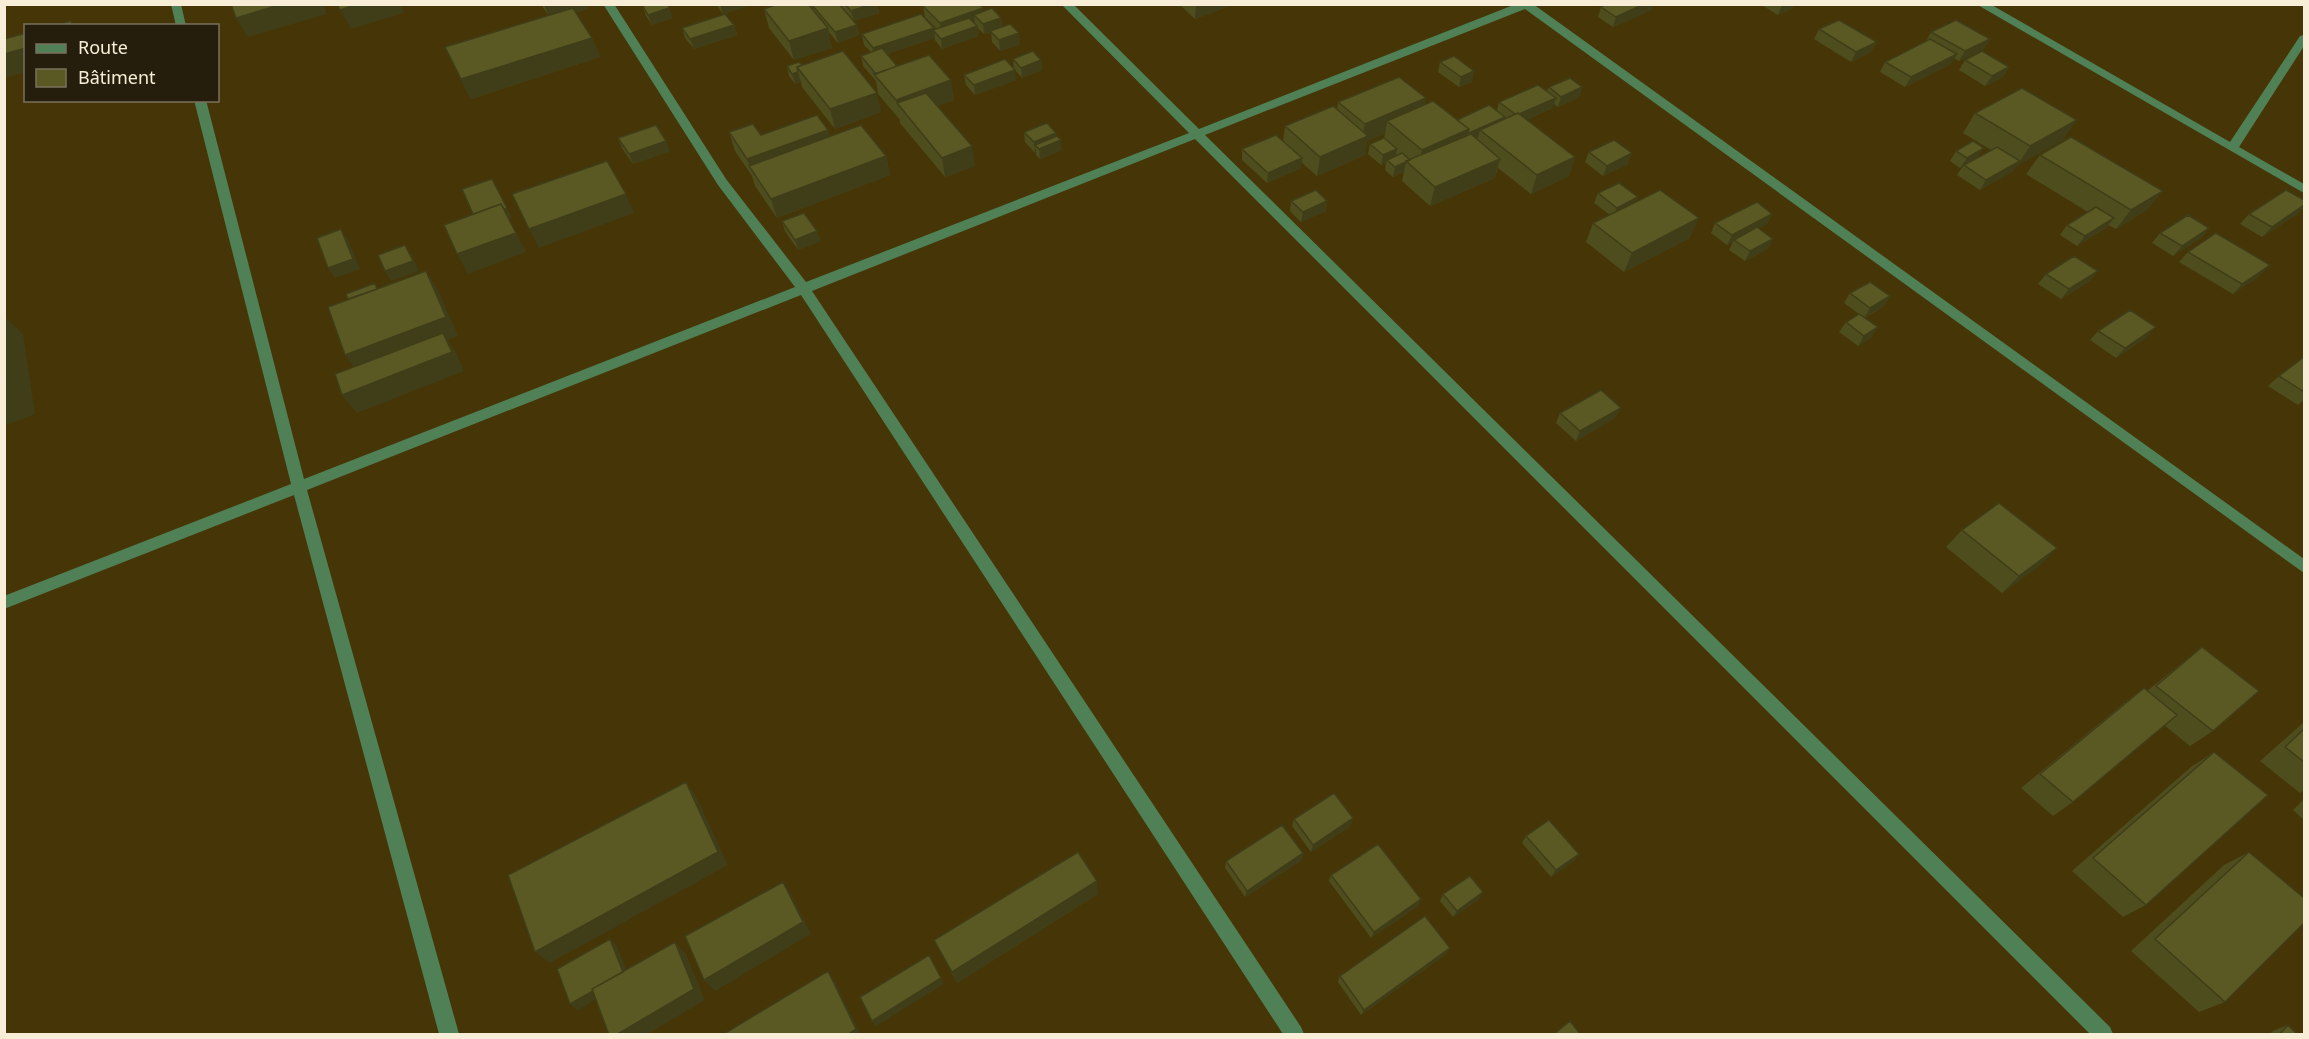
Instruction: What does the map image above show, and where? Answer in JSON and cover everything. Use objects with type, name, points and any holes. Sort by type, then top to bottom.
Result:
[{"type":"street","points":[[176,4],[181,24]]},
{"type":"street","points":[[608,4],[722,182],[804,289],[1294,1035]]},
{"type":"street","points":[[1066,4],[2103,1035]]},
{"type":"street","points":[[1981,4],[2304,189]]},
{"type":"street","points":[[4,603],[1526,5],[2304,567]]},
{"type":"street","points":[[2232,148],[2304,38]]},
{"type":"street","points":[[201,102],[299,487],[449,1035]]},
{"type":"building","points":[[231,4],[282,4],[236,18]]},
{"type":"building","points":[[337,4],[358,4],[340,10]]},
{"type":"building","points":[[667,4],[669,8],[648,15],[643,6]]},
{"type":"building","points":[[778,4],[808,4],[828,28],[789,41],[764,9]]},
{"type":"building","points":[[839,4],[857,25],[835,32],[812,5]]},
{"type":"building","points":[[845,4],[872,4],[851,11]]},
{"type":"building","points":[[979,4],[983,8],[940,23],[923,6]]},
{"type":"building","points":[[1607,4],[1644,4],[1616,17],[1601,7]]},
{"type":"building","points":[[573,8],[592,38],[461,79],[445,47]]},
{"type":"building","points":[[992,8],[1001,18],[983,24],[974,15]]},
{"type":"building","points":[[725,14],[734,25],[690,39],[682,28]]},
{"type":"building","points":[[921,14],[934,28],[873,48],[862,34]]},
{"type":"building","points":[[969,18],[977,26],[941,39],[933,30]]},
{"type":"building","points":[[1839,20],[1877,42],[1856,52],[1819,29]]},
{"type":"building","points":[[1956,20],[1990,39],[1965,51],[1931,32]]},
{"type":"building","points":[[1010,24],[1019,33],[999,40],[990,31]]},
{"type":"building","points":[[24,34],[24,49],[4,54],[4,39]]},
{"type":"building","points":[[1930,39],[1957,54],[1911,77],[1885,62]]},
{"type":"building","points":[[882,48],[897,66],[876,74],[861,56]]},
{"type":"building","points":[[843,51],[877,93],[830,109],[797,67]]},
{"type":"building","points":[[1033,51],[1041,60],[1021,68],[1013,59]]},
{"type":"building","points":[[1982,51],[2009,67],[1992,76],[1965,60]]},
{"type":"building","points":[[929,55],[951,80],[896,100],[874,74]]},
{"type":"building","points":[[1454,56],[1474,71],[1461,77],[1440,62]]},
{"type":"building","points":[[1005,59],[1015,70],[974,85],[964,75]]},
{"type":"building","points":[[799,62],[802,65],[797,67],[798,72],[792,74],[787,66]]},
{"type":"building","points":[[1399,77],[1426,98],[1365,124],[1338,102]]},
{"type":"building","points":[[1570,78],[1582,87],[1561,97],[1549,87]]},
{"type":"building","points":[[1538,85],[1556,98],[1519,114],[1515,114],[1499,102]]},
{"type":"building","points":[[2022,88],[2077,120],[2030,146],[1975,113]]},
{"type":"building","points":[[926,93],[972,146],[942,158],[897,103]]},
{"type":"building","points":[[1433,101],[1469,129],[1422,150],[1387,121]]},
{"type":"building","points":[[1489,105],[1505,117],[1469,133],[1469,129],[1457,120]]},
{"type":"building","points":[[1333,106],[1368,136],[1320,157],[1285,126]]},
{"type":"building","points":[[1518,113],[1575,157],[1537,175],[1480,130]]},
{"type":"building","points":[[817,115],[828,130],[747,159],[729,132],[753,124],[761,135]]},
{"type":"building","points":[[1047,123],[1056,133],[1034,142],[1024,132]]},
{"type":"building","points":[[656,125],[666,141],[629,154],[618,138]]},
{"type":"building","points":[[861,125],[886,156],[771,199],[749,166]]},
{"type":"building","points":[[1471,134],[1500,159],[1435,187],[1406,161]]},
{"type":"building","points":[[1276,135],[1302,158],[1268,173],[1242,149]]},
{"type":"building","points":[[1057,136],[1061,140],[1039,149],[1035,145]]},
{"type":"building","points":[[2071,137],[2163,191],[2131,210],[2040,155]]},
{"type":"building","points":[[1384,138],[1397,149],[1383,155],[1370,144]]},
{"type":"building","points":[[1614,140],[1632,153],[1607,166],[1589,152]]},
{"type":"building","points":[[1973,141],[1984,148],[1967,158],[1956,151]]},
{"type":"building","points":[[1997,147],[2020,161],[1986,180],[1964,165]]},
{"type":"building","points":[[1402,153],[1410,160],[1395,167],[1387,160]]},
{"type":"building","points":[[607,161],[626,194],[529,229],[512,194]]},
{"type":"building","points":[[492,179],[507,208],[504,209],[501,204],[473,214],[462,189]]},
{"type":"building","points":[[1619,183],[1638,197],[1617,208],[1598,193]]},
{"type":"building","points":[[1316,190],[1327,201],[1303,212],[1291,201]]},
{"type":"building","points":[[1660,190],[1699,218],[1632,253],[1593,223]]},
{"type":"building","points":[[2286,190],[2304,200],[2304,205],[2272,227],[2249,214]]},
{"type":"building","points":[[1757,202],[1772,214],[1732,235],[1715,223]]},
{"type":"building","points":[[501,204],[516,233],[457,254],[444,225]]},
{"type":"building","points":[[2096,207],[2114,218],[2085,236],[2067,225]]},
{"type":"building","points":[[804,213],[817,231],[795,240],[782,221]]},
{"type":"building","points":[[2188,215],[2209,228],[2182,246],[2160,233]]},
{"type":"building","points":[[1757,227],[1773,239],[1750,251],[1734,240]]},
{"type":"building","points":[[341,229],[353,259],[328,268],[317,238]]},
{"type":"building","points":[[2216,233],[2270,265],[2242,284],[2188,252]]},
{"type":"building","points":[[405,245],[413,261],[385,271],[378,255]]},
{"type":"building","points":[[2074,256],[2098,271],[2069,289],[2046,274]]},
{"type":"building","points":[[426,271],[446,317],[345,355],[328,307]]},
{"type":"building","points":[[1870,282],[1890,296],[1870,308],[1850,293]]},
{"type":"building","points":[[375,283],[377,289],[348,299],[346,294]]},
{"type":"building","points":[[2130,310],[2156,327],[2125,348],[2098,331]]},
{"type":"building","points":[[1859,314],[1878,327],[1864,336],[1846,322]]},
{"type":"building","points":[[443,333],[452,352],[342,395],[335,374]]},
{"type":"building","points":[[2304,357],[2304,392],[2279,376]]},
{"type":"building","points":[[4,370],[7,388],[4,389]]},
{"type":"building","points":[[1601,390],[1621,408],[1580,431],[1560,413]]},
{"type":"building","points":[[1999,503],[2057,548],[2019,576],[1962,530]]},
{"type":"building","points":[[2202,647],[2259,691],[2213,731],[2156,686]]},
{"type":"building","points":[[2144,688],[2177,715],[2073,802],[2040,774]]},
{"type":"building","points":[[2304,729],[2304,762],[2285,747]]},
{"type":"building","points":[[2214,752],[2268,795],[2146,905],[2093,858]]},
{"type":"building","points":[[686,782],[718,852],[535,952],[508,875]]},
{"type":"building","points":[[1334,793],[1353,818],[1313,845],[1294,819]]},
{"type":"building","points":[[1549,820],[1579,854],[1556,870],[1526,836]]},
{"type":"building","points":[[1282,825],[1303,853],[1247,891],[1226,861]]},
{"type":"building","points":[[1378,844],[1421,899],[1374,932],[1331,875]]},
{"type":"building","points":[[1078,852],[1097,881],[952,972],[934,940]]},
{"type":"building","points":[[2249,852],[2304,898],[2304,923],[2225,1002],[2155,939]]},
{"type":"building","points":[[1470,876],[1483,892],[1457,911],[1443,894]]},
{"type":"building","points":[[783,882],[803,922],[704,980],[685,936]]},
{"type":"building","points":[[1425,916],[1450,948],[1364,1010],[1340,976]]},
{"type":"building","points":[[610,939],[623,972],[570,1004],[557,969]]},
{"type":"building","points":[[675,942],[694,989],[616,1035],[609,1035],[592,989]]},
{"type":"building","points":[[929,955],[941,978],[872,1021],[860,997]]},
{"type":"building","points":[[828,971],[856,1029],[847,1035],[722,1035]]},
{"type":"building","points":[[1570,1021],[1581,1035],[1553,1035]]},
{"type":"building","points":[[2288,1025],[2298,1035],[2279,1035]]}]
